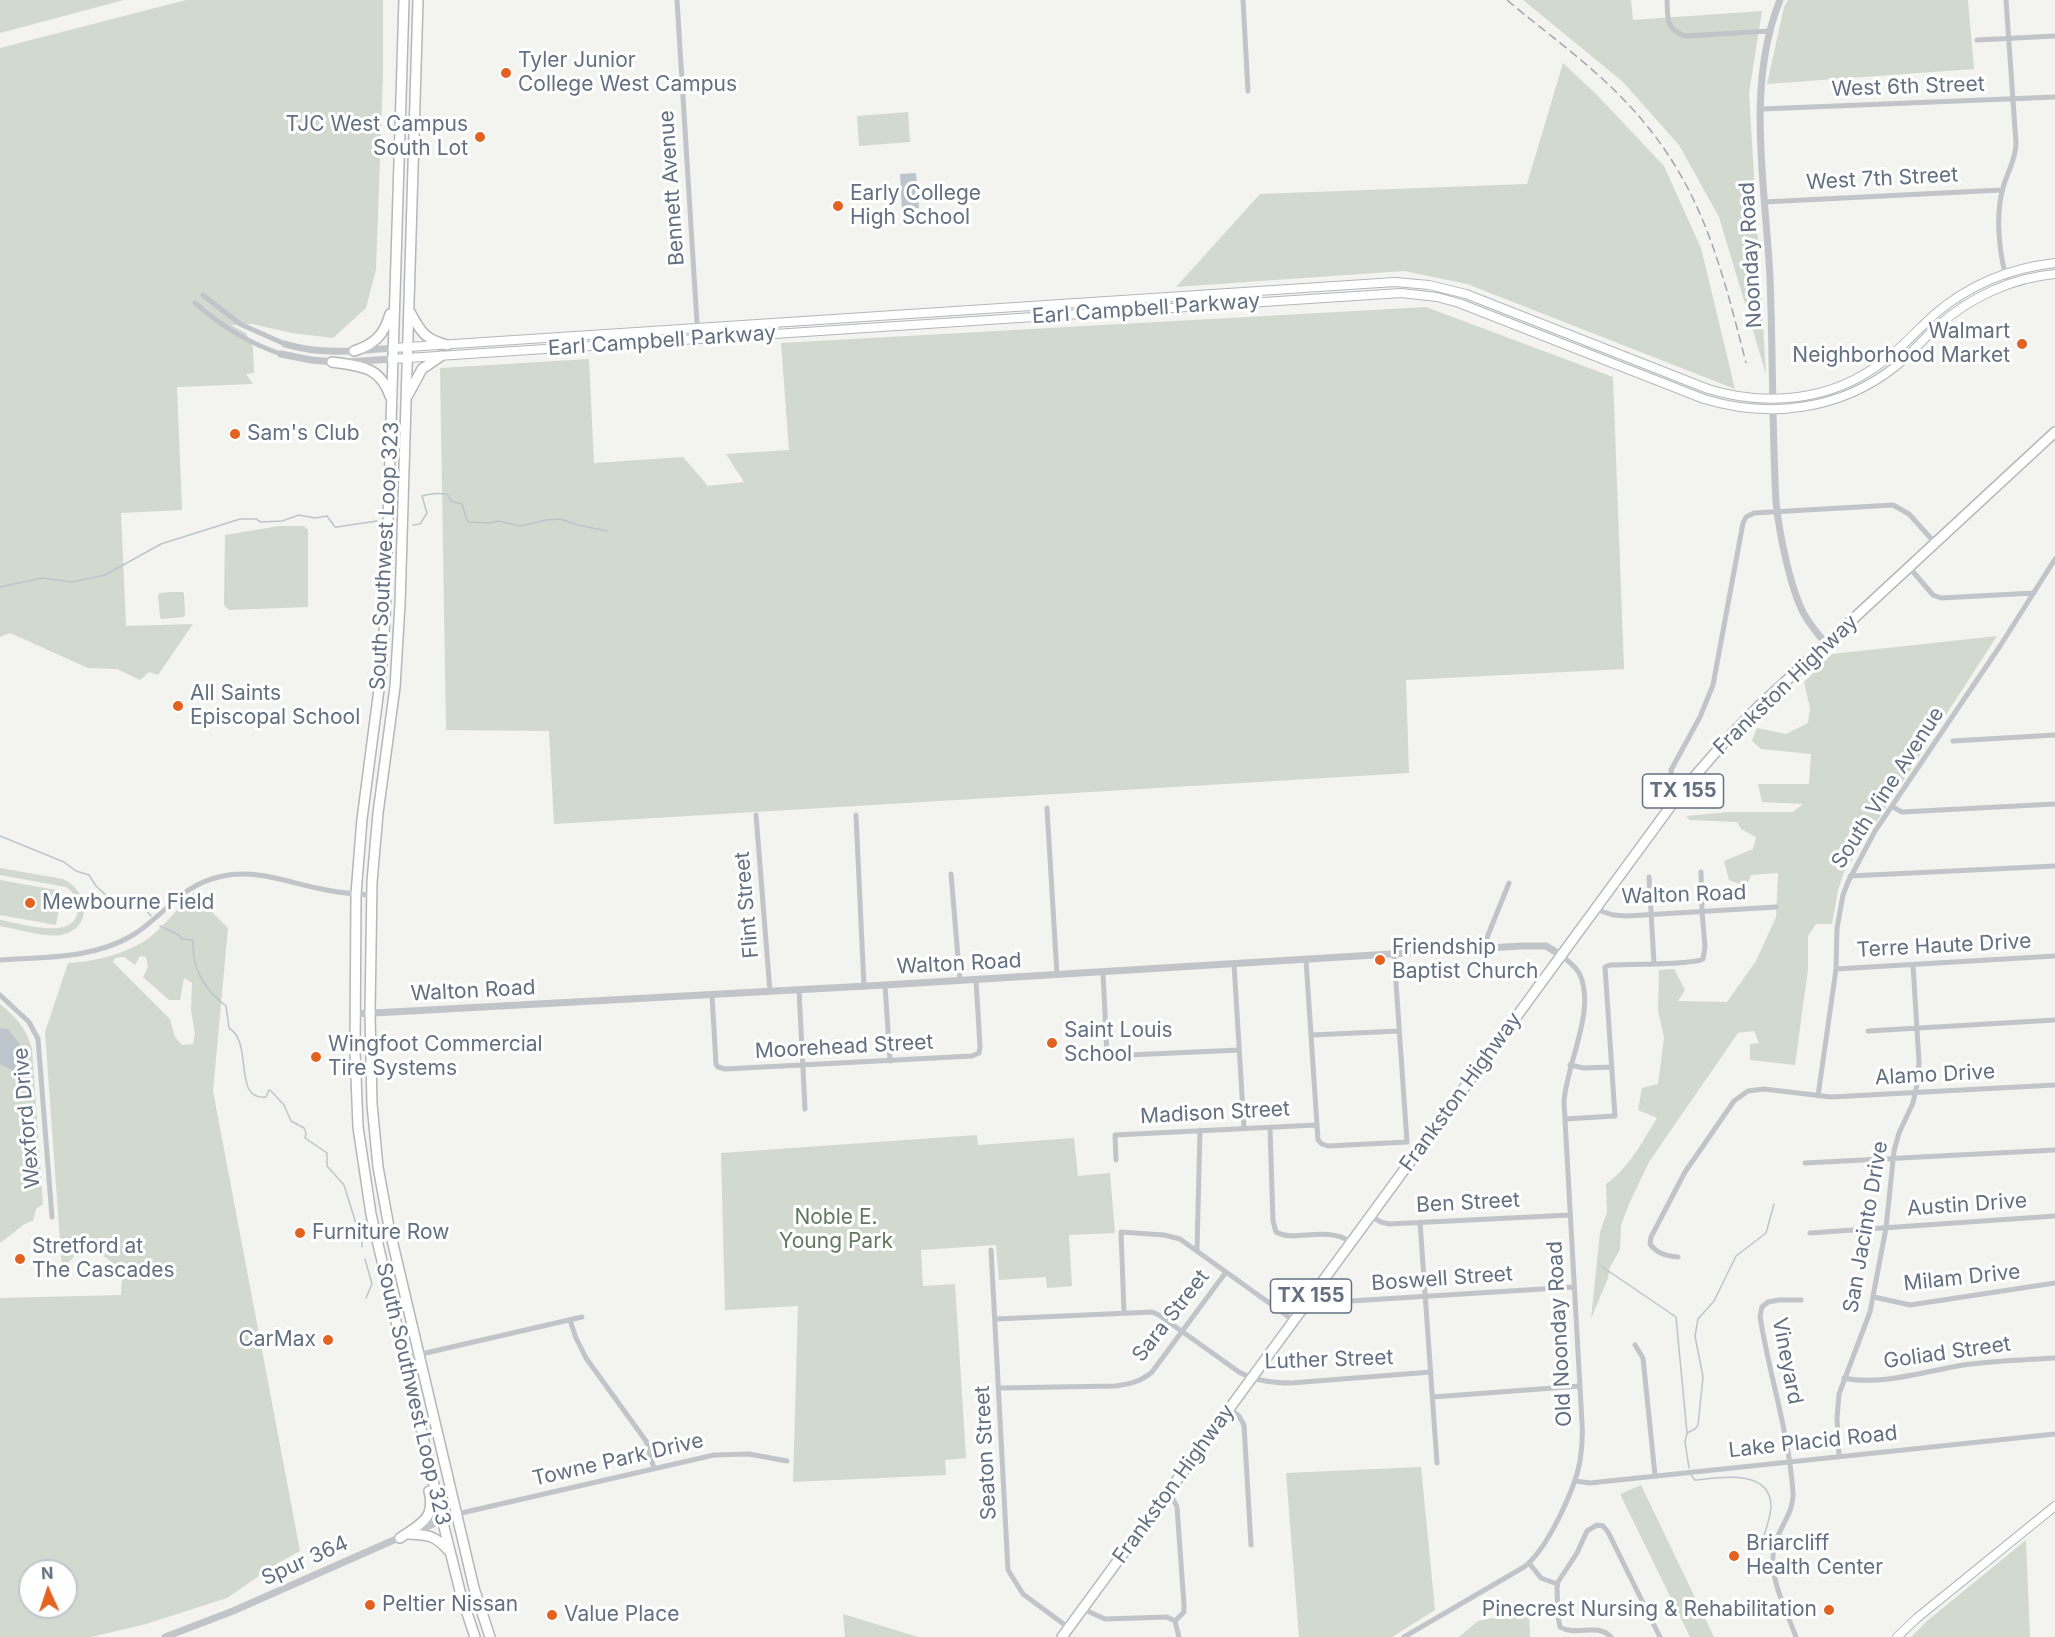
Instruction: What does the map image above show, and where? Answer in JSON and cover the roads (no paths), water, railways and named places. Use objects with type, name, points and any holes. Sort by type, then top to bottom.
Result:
[{"type":"main road","name":"South Southwest Loop 323","points":[[404,0],[383,660],[362,819],[356,894],[356,1087],[363,1171],[371,1214],[450,1553],[475,1637]]},
{"type":"main road","name":"South Southwest Loop 323","points":[[418,0],[400,604],[395,687],[378,813],[371,895],[372,1104],[378,1167],[389,1227],[474,1588],[490,1637]]},
{"type":"main road","name":"Earl Campbell Parkway","points":[[392,359],[407,353],[447,345],[1395,282],[1429,285],[1466,294],[1708,389],[1734,396],[1774,399],[1813,394],[1842,385],[1874,368],[1952,301],[1975,287],[2005,274],[2055,263]]},
{"type":"main road","name":"Earl Campbell Parkway","points":[[393,348],[407,353],[441,356],[1394,292],[1429,296],[1459,303],[1704,399],[1740,408],[1774,410],[1811,406],[1842,397],[1879,378],[1908,356],[1954,313],[1979,297],[2032,278],[2055,274]]},
{"type":"main road","points":[[1394,292],[1395,282]]},
{"type":"main road","points":[[354,351],[371,345],[381,336],[387,327],[395,300]]},
{"type":"main road","points":[[1045,305],[1046,315]]},
{"type":"main road","points":[[410,312],[424,335],[432,341],[447,345]]},
{"type":"main road","points":[[1900,348],[1908,356]]},
{"type":"main road","points":[[406,400],[422,369],[441,356]]},
{"type":"main road","points":[[332,362],[361,367],[375,373],[386,385],[392,403]]},
{"type":"main road","name":"Frankston Highway","points":[[1062,1637],[1681,792],[1737,729],[2055,432]]},
{"type":"main road","points":[[386,579],[393,583],[400,604]]},
{"type":"main road","points":[[404,1536],[426,1519],[431,1508],[424,1444]]},
{"type":"main road","points":[[1897,1637],[1917,1618],[2055,1506]]},
{"type":"main road","points":[[404,1536],[432,1536],[441,1542],[450,1553]]},
{"type":"street","name":"Bennett Avenue","points":[[676,0],[698,339]]},
{"type":"street","points":[[1243,0],[1248,91]]},
{"type":"street","points":[[1667,0],[1668,20],[1672,29],[1685,36],[1769,31]]},
{"type":"street","name":"Noonday Road","points":[[1780,0],[1769,31],[1761,85],[1777,511],[1799,602],[1807,619],[1826,644]]},
{"type":"street","points":[[2006,0],[2014,99],[2015,153],[2002,190],[1999,211],[2001,260],[2009,285]]},
{"type":"street","points":[[1977,40],[2055,36]]},
{"type":"street","name":"West 6th Street","points":[[1762,109],[2055,97]]},
{"type":"street","name":"West 7th Street","points":[[1764,202],[2002,190]]},
{"type":"street","name":"Earl Campbell Parkway","points":[[203,295],[240,324],[285,344],[312,350],[354,351],[393,348]]},
{"type":"street","name":"Earl Campbell Parkway","points":[[195,303],[216,322],[281,354],[332,362],[392,359]]},
{"type":"street","points":[[1681,792],[1672,780],[1671,770],[1700,717],[1713,685],[1744,521],[1749,515],[1777,511],[1893,505],[1909,514],[1935,543]]},
{"type":"street","name":"South Vine Avenue","points":[[1818,1096],[1836,969],[1838,920],[1850,876],[1872,837],[2055,559]]},
{"type":"street","points":[[1909,567],[1934,594],[1941,598],[2034,593]]},
{"type":"street","points":[[1953,741],[2055,735]]},
{"type":"street","points":[[1893,807],[1900,812],[1905,812],[2055,804]]},
{"type":"street","points":[[1047,808],[1057,975]]},
{"type":"street","name":"Flint Street","points":[[756,815],[770,992]]},
{"type":"street","points":[[856,815],[864,987]]},
{"type":"street","points":[[1850,876],[2055,866]]},
{"type":"street","points":[[1565,1119],[1615,1116],[1605,967],[1654,963],[1695,963],[1702,959],[1705,947],[1701,911],[1701,872]]},
{"type":"street","points":[[0,960],[77,954],[104,949],[142,928],[187,890],[222,876],[235,874],[261,876],[324,890],[371,895]]},
{"type":"street","points":[[951,874],[960,981]]},
{"type":"street","points":[[1649,877],[1654,963]]},
{"type":"street","points":[[1485,949],[1488,935],[1509,884]]},
{"type":"street","name":"Walton Road","points":[[1594,909],[1620,915],[1651,915],[1776,907]]},
{"type":"street","name":"Walton Road","points":[[355,1014],[864,987],[1544,946],[1561,955]]},
{"type":"street","points":[[1394,954],[1407,1142]]},
{"type":"street","name":"Old Noonday Road","points":[[1404,1637],[1529,1563],[1546,1543],[1575,1481],[1582,1447],[1564,1095],[1581,1028],[1583,986],[1577,969],[1561,955]]},
{"type":"street","name":"Terre Haute Drive","points":[[1836,969],[2055,957]]},
{"type":"street","points":[[1306,960],[1318,1140],[1328,1146],[1407,1142],[1418,1150]]},
{"type":"street","points":[[1234,964],[1244,1128]]},
{"type":"street","name":"San Jacinto Drive","points":[[1839,1456],[1837,1411],[1839,1394],[1865,1328],[1874,1297],[1886,1228],[1893,1158],[1898,1136],[1916,1093],[1919,1068],[1913,965]]},
{"type":"street","points":[[1103,972],[1107,1056],[1239,1050]]},
{"type":"street","name":"Moorehead Street","points":[[712,995],[715,1058],[718,1067],[725,1069],[890,1061],[972,1056],[979,1053],[976,980]]},
{"type":"street","points":[[885,985],[890,1061]]},
{"type":"street","points":[[799,990],[806,1109]]},
{"type":"street","name":"Wexford Drive","points":[[0,995],[29,1022],[38,1039],[52,1217]]},
{"type":"street","points":[[1868,1031],[2055,1020]]},
{"type":"street","points":[[1311,1035],[1400,1032]]},
{"type":"street","points":[[1570,1065],[1584,1068],[1611,1067]]},
{"type":"street","name":"Alamo Drive","points":[[1695,1158],[1734,1101],[1745,1092],[1764,1089],[1818,1096],[2055,1085]]},
{"type":"street","name":"Madison Street","points":[[1116,1160],[1115,1135],[1316,1125]]},
{"type":"street","points":[[1270,1127],[1273,1221],[1276,1232],[1331,1233],[1351,1242]]},
{"type":"street","points":[[1197,1250],[1200,1130]]},
{"type":"street","points":[[1805,1163],[2055,1150]]},
{"type":"street","points":[[1678,1257],[1664,1255],[1656,1250],[1651,1246],[1650,1239],[1679,1182],[1695,1158],[1702,1162]]},
{"type":"street","name":"Ben Street","points":[[1370,1216],[1385,1223],[1570,1215]]},
{"type":"street","name":"Austin Drive","points":[[1810,1233],[2055,1216]]},
{"type":"street","points":[[1420,1222],[1437,1463]]},
{"type":"street","points":[[1124,1312],[1120,1232],[1173,1237],[1197,1250],[1293,1320]]},
{"type":"street","name":"Seaton Street","points":[[991,1250],[1008,1570],[1015,1584],[1026,1597],[1069,1628]]},
{"type":"street","name":"Sara Street","points":[[999,1388],[1115,1386],[1143,1379],[1152,1372],[1226,1272]]},
{"type":"street","name":"Milam Drive","points":[[1874,1297],[1910,1305],[2055,1283]]},
{"type":"street","name":"Boswell Street","points":[[1312,1295],[1329,1302],[1574,1287]]},
{"type":"street","name":"Vineyard","points":[[1790,1460],[1760,1311],[1762,1306],[1768,1302],[1801,1300]]},
{"type":"street","name":"Luther Street","points":[[996,1318],[1152,1312],[1239,1372],[1251,1378],[1283,1383],[1431,1372]]},
{"type":"street","points":[[404,1358],[582,1317]]},
{"type":"street","points":[[570,1320],[586,1358],[646,1442],[654,1468]]},
{"type":"street","points":[[1635,1345],[1643,1358],[1655,1475]]},
{"type":"street","name":"Goliad Street","points":[[1844,1378],[1857,1381],[1880,1379],[1964,1365],[2055,1358]]},
{"type":"street","points":[[1433,1397],[1580,1386]]},
{"type":"street","points":[[1229,1408],[1239,1416],[1244,1425],[1251,1545]]},
{"type":"street","name":"Lake Placid Road","points":[[1575,1481],[1590,1483],[1790,1460],[2055,1434]]},
{"type":"street","name":"Towne Park Drive","points":[[457,1514],[720,1454],[749,1454],[787,1461]]},
{"type":"street","points":[[1790,1460],[1792,1505],[1775,1543],[1773,1560],[1776,1581],[1796,1637]]},
{"type":"street","points":[[1167,1494],[1175,1501],[1177,1507],[1184,1605],[1184,1612],[1175,1621]]},
{"type":"street","name":"Spur 364","points":[[165,1637],[233,1611],[457,1514]]},
{"type":"street","points":[[1611,1637],[1602,1630],[1569,1632],[1560,1627],[1558,1616],[1557,1584],[1577,1553],[1587,1531],[1597,1525],[1604,1526],[1608,1532],[1660,1637]]},
{"type":"street","points":[[1529,1563],[1541,1578],[1557,1584]]},
{"type":"street","points":[[1083,1609],[1105,1619],[1167,1617],[1175,1621],[1179,1637]]},
{"type":"waterway","points":[[413,525],[420,524],[427,513],[422,496],[441,493],[447,494],[451,501],[462,504],[469,522],[498,521],[521,526],[560,519],[607,531]]},
{"type":"waterway","points":[[0,587],[42,578],[72,582],[105,575],[161,544],[240,519],[256,519],[261,522],[282,521],[299,515],[315,518],[327,516],[335,527],[377,521]]},
{"type":"waterway","points":[[0,836],[64,862],[76,871],[89,875],[96,886],[109,898],[143,907],[151,916]]},
{"type":"waterway","points":[[160,926],[179,935],[182,939],[193,940],[194,960],[200,977],[211,992],[226,1006],[229,1028],[236,1035],[241,1046],[249,1090],[256,1096],[266,1097],[269,1090],[271,1091],[284,1105],[291,1121],[304,1128],[305,1138],[327,1153],[327,1166],[344,1185],[358,1230],[362,1233],[362,1247]]},
{"type":"waterway","points":[[1687,1433],[1698,1425],[1703,1377],[1695,1336],[1698,1319],[1714,1301],[1736,1256],[1766,1233],[1774,1204]]},
{"type":"waterway","points":[[365,1259],[372,1284],[366,1298]]},
{"type":"waterway","points":[[1601,1266],[1676,1317],[1689,1468]]},
{"type":"waterway","points":[[1691,1475],[1695,1480],[1744,1478],[1763,1486],[1769,1495],[1771,1507],[1761,1553]]},
{"type":"railway","points":[[1507,0],[1611,87],[1651,130],[1672,160],[1704,223],[1727,290],[1746,363]]},
{"type":"place","name":"Tyler Junior College West Campus","points":[[506,73]]},
{"type":"place","name":"TJC West Campus South Lot","points":[[480,137]]},
{"type":"place","name":"Early College High School","points":[[838,206]]},
{"type":"place","name":"Walmart Neighborhood Market","points":[[2022,344]]},
{"type":"place","name":"Sam's Club","points":[[235,434]]},
{"type":"place","name":"All Saints Episcopal School","points":[[178,706]]},
{"type":"place","name":"Mewbourne Field","points":[[30,903]]},
{"type":"place","name":"Friendship Baptist Church","points":[[1380,960]]},
{"type":"place","name":"Saint Louis School","points":[[1052,1043]]},
{"type":"place","name":"Wingfoot Commercial Tire Systems","points":[[316,1057]]},
{"type":"place","name":"Furniture Row","points":[[300,1233]]},
{"type":"place","name":"Stretford at The Cascades","points":[[20,1259]]},
{"type":"place","name":"CarMax","points":[[328,1340]]},
{"type":"place","name":"Briarcliff Health Center","points":[[1734,1556]]},
{"type":"place","name":"Peltier Nissan","points":[[370,1605]]},
{"type":"place","name":"Pinecrest Nursing & Rehabilitation","points":[[1829,1610]]},
{"type":"place","name":"Value Place","points":[[552,1615]]},
{"type":"park label","name":"Noble E. Young Park","points":[[836,1230]]}]
